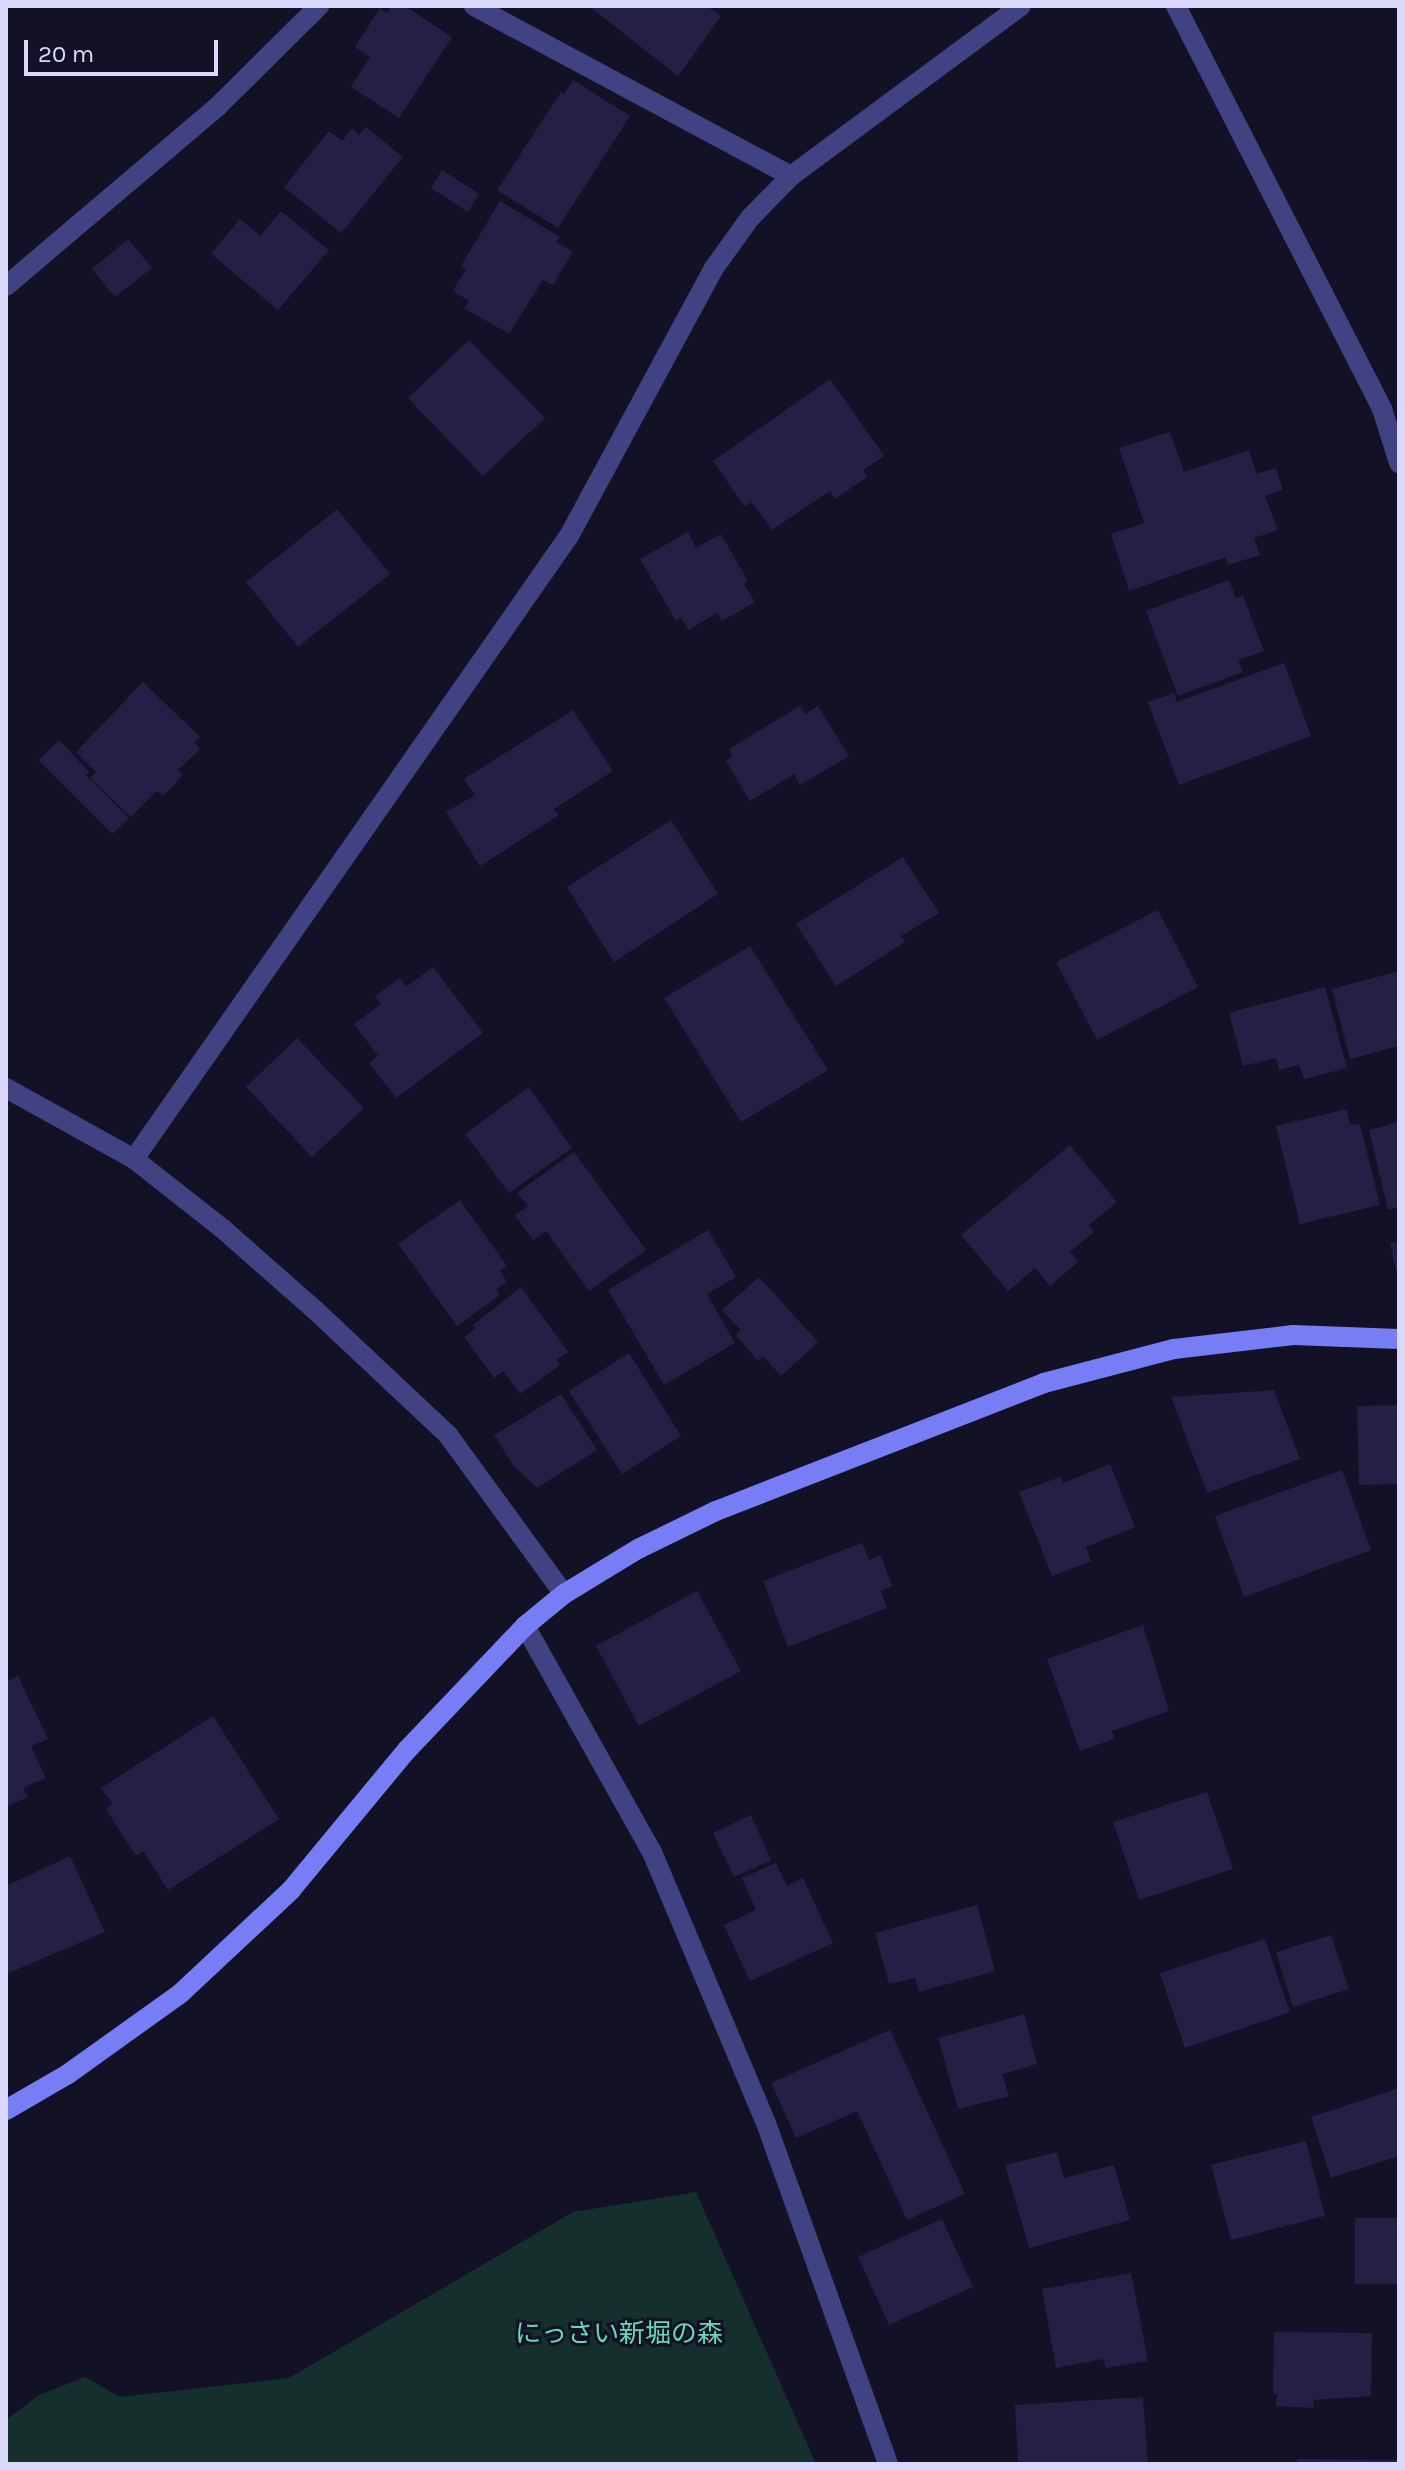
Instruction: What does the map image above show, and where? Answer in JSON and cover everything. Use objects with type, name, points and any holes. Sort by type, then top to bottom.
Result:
[{"type":"street","points":[[6,286],[217,107],[319,6]]},
{"type":"street","points":[[474,6],[791,176]]},
{"type":"street","points":[[134,1159],[569,536],[714,268],[750,218],[791,176],[1021,6]]},
{"type":"street","points":[[1176,6],[1390,404],[1399,463]]},
{"type":"street","points":[[6,1088],[134,1159],[246,1249],[448,1435],[564,1594]]},
{"type":"street","points":[[6,2110],[68,2074],[192,1983],[291,1890],[407,1750],[525,1626],[564,1594],[638,1549],[716,1511],[1044,1383],[1174,1349],[1293,1335],[1399,1339]]},
{"type":"street","points":[[525,1626],[652,1852],[766,2123],[888,2464]]},
{"type":"green space","name":"にっさい新堀の森","points":[[696,2192],[816,2464],[6,2464],[6,2420],[39,2395],[85,2377],[120,2397],[289,2378],[573,2212]]},
{"type":"building","points":[[391,6],[405,6],[452,37],[399,118],[351,87],[370,57],[355,47],[380,8],[387,13]]},
{"type":"building","points":[[589,6],[707,6],[721,16],[678,76]]},
{"type":"building","points":[[573,80],[630,116],[558,228],[497,190],[561,92],[564,94]]},
{"type":"building","points":[[366,127],[403,157],[341,233],[284,187],[329,131],[342,141],[352,128],[359,135]]},
{"type":"building","points":[[442,170],[479,194],[468,212],[431,188]]},
{"type":"building","points":[[500,201],[560,237],[556,242],[573,252],[553,285],[543,280],[509,334],[464,308],[469,301],[453,291],[466,269],[461,266]]},
{"type":"building","points":[[281,211],[329,250],[278,310],[211,254],[240,219],[260,236]]},
{"type":"building","points":[[128,239],[152,268],[115,297],[92,269]]},
{"type":"building","points":[[469,340],[545,418],[483,476],[408,398]]},
{"type":"building","points":[[830,379],[884,456],[863,470],[867,477],[835,499],[830,491],[772,530],[752,502],[745,507],[713,461]]},
{"type":"building","points":[[1170,432],[1184,472],[1249,450],[1257,474],[1276,468],[1283,490],[1265,496],[1278,530],[1254,538],[1260,555],[1228,565],[1226,557],[1129,591],[1111,534],[1144,523],[1119,448]]},
{"type":"building","points":[[337,509],[390,574],[298,647],[246,582]]},
{"type":"building","points":[[688,532],[696,548],[721,534],[748,581],[744,584],[755,602],[722,621],[717,613],[688,630],[681,617],[676,621],[640,559]]},
{"type":"building","points":[[1229,580],[1236,598],[1243,595],[1264,651],[1238,660],[1243,672],[1178,696],[1146,611]]},
{"type":"building","points":[[1284,663],[1311,736],[1179,785],[1148,702],[1174,693],[1177,702]]},
{"type":"building","points":[[143,682],[200,737],[194,742],[200,749],[178,770],[183,775],[163,796],[157,791],[131,817],[90,778],[96,772],[76,752]]},
{"type":"building","points":[[800,706],[805,714],[818,706],[849,756],[800,785],[794,774],[750,801],[726,761],[733,756],[729,749]]},
{"type":"building","points":[[573,710],[613,771],[554,809],[559,815],[480,866],[446,812],[475,795],[464,779]]},
{"type":"building","points":[[59,740],[89,772],[86,775],[129,818],[112,834],[38,760]]},
{"type":"building","points":[[671,820],[718,894],[614,962],[567,887]]},
{"type":"building","points":[[903,857],[939,913],[901,936],[905,942],[836,986],[796,924]]},
{"type":"building","points":[[1158,910],[1198,987],[1097,1040],[1056,962]]},
{"type":"building","points":[[750,946],[828,1070],[741,1122],[664,998]]},
{"type":"building","points":[[433,967],[483,1033],[396,1098],[369,1063],[378,1056],[354,1024],[381,1004],[375,996],[400,978],[406,987]]},
{"type":"building","points":[[1399,971],[1399,1046],[1350,1059],[1332,989]]},
{"type":"building","points":[[1325,987],[1347,1068],[1304,1079],[1299,1065],[1279,1070],[1276,1058],[1243,1066],[1229,1013]]},
{"type":"building","points":[[297,1038],[364,1108],[312,1157],[246,1087]]},
{"type":"building","points":[[529,1087],[572,1148],[509,1193],[465,1134]]},
{"type":"building","points":[[1347,1109],[1350,1125],[1360,1124],[1380,1205],[1300,1224],[1276,1126]]},
{"type":"building","points":[[1399,1122],[1399,1207],[1388,1210],[1369,1130]]},
{"type":"building","points":[[1070,1145],[1117,1202],[1089,1225],[1094,1232],[1070,1252],[1078,1262],[1050,1286],[1035,1268],[1008,1291],[961,1235]]},
{"type":"building","points":[[574,1152],[646,1250],[589,1291],[546,1231],[533,1240],[515,1215],[528,1206],[517,1193]]},
{"type":"building","points":[[460,1200],[507,1266],[500,1271],[507,1282],[496,1290],[500,1295],[457,1326],[398,1244]]},
{"type":"building","points":[[708,1230],[736,1277],[707,1294],[735,1343],[664,1385],[608,1290]]},
{"type":"building","points":[[1399,1242],[1399,1279],[1398,1279],[1390,1243]]},
{"type":"building","points":[[759,1277],[818,1342],[781,1376],[763,1356],[758,1361],[736,1335],[741,1330],[722,1310]]},
{"type":"building","points":[[521,1287],[568,1352],[556,1360],[560,1365],[520,1394],[503,1371],[494,1378],[464,1337],[476,1328],[473,1325]]},
{"type":"building","points":[[629,1353],[681,1436],[622,1474],[569,1391]]},
{"type":"building","points":[[1274,1390],[1300,1459],[1207,1493],[1171,1397]]},
{"type":"building","points":[[561,1394],[597,1450],[537,1488],[513,1465],[494,1435]]},
{"type":"building","points":[[1399,1405],[1399,1484],[1359,1485],[1357,1406]]},
{"type":"building","points":[[1110,1464],[1135,1527],[1086,1547],[1091,1561],[1052,1576],[1019,1492],[1060,1477],[1063,1483]]},
{"type":"building","points":[[1342,1470],[1371,1550],[1244,1597],[1215,1516]]},
{"type":"building","points":[[862,1543],[869,1560],[881,1555],[892,1586],[881,1591],[887,1608],[788,1647],[763,1581]]},
{"type":"building","points":[[697,1591],[741,1671],[639,1726],[596,1646]]},
{"type":"building","points":[[1143,1625],[1169,1711],[1112,1731],[1114,1739],[1080,1751],[1047,1659]]},
{"type":"building","points":[[18,1676],[48,1739],[31,1746],[46,1778],[23,1788],[28,1797],[6,1807],[6,1682]]},
{"type":"building","points":[[213,1716],[279,1819],[168,1890],[143,1851],[136,1856],[106,1809],[113,1804],[101,1788]]},
{"type":"building","points":[[1207,1792],[1233,1869],[1139,1900],[1113,1822]]},
{"type":"building","points":[[751,1815],[771,1860],[734,1877],[713,1833]]},
{"type":"building","points":[[70,1856],[105,1932],[6,1974],[6,1886]]},
{"type":"building","points":[[776,1863],[787,1886],[803,1878],[833,1943],[750,1981],[724,1925],[756,1910],[742,1878]]},
{"type":"building","points":[[977,1905],[995,1971],[919,1992],[915,1978],[889,1984],[875,1933]]},
{"type":"building","points":[[1331,1935],[1349,1989],[1293,2007],[1276,1952]]},
{"type":"building","points":[[1265,1939],[1290,2012],[1185,2048],[1160,1973]]},
{"type":"building","points":[[1024,2014],[1037,2064],[1002,2074],[1009,2096],[958,2109],[938,2038]]},
{"type":"building","points":[[890,2030],[965,2194],[907,2220],[857,2111],[796,2138],[771,2083]]},
{"type":"building","points":[[1399,2088],[1399,2156],[1331,2178],[1311,2117]]},
{"type":"building","points":[[1306,2141],[1325,2216],[1231,2240],[1211,2165]]},
{"type":"building","points":[[1057,2152],[1064,2178],[1114,2165],[1130,2220],[1029,2248],[1005,2165]]},
{"type":"building","points":[[1355,2218],[1399,2218],[1399,2284],[1355,2284]]},
{"type":"building","points":[[942,2219],[973,2287],[889,2325],[858,2257]]},
{"type":"building","points":[[1131,2273],[1148,2361],[1106,2368],[1103,2359],[1056,2368],[1042,2289]]},
{"type":"building","points":[[1274,2332],[1372,2333],[1371,2396],[1314,2400],[1313,2408],[1276,2406],[1277,2394],[1273,2395]]},
{"type":"building","points":[[1143,2397],[1148,2464],[1018,2464],[1015,2405]]},
{"type":"building","points":[[1297,2459],[1399,2460],[1399,2464],[1297,2464]]}]
